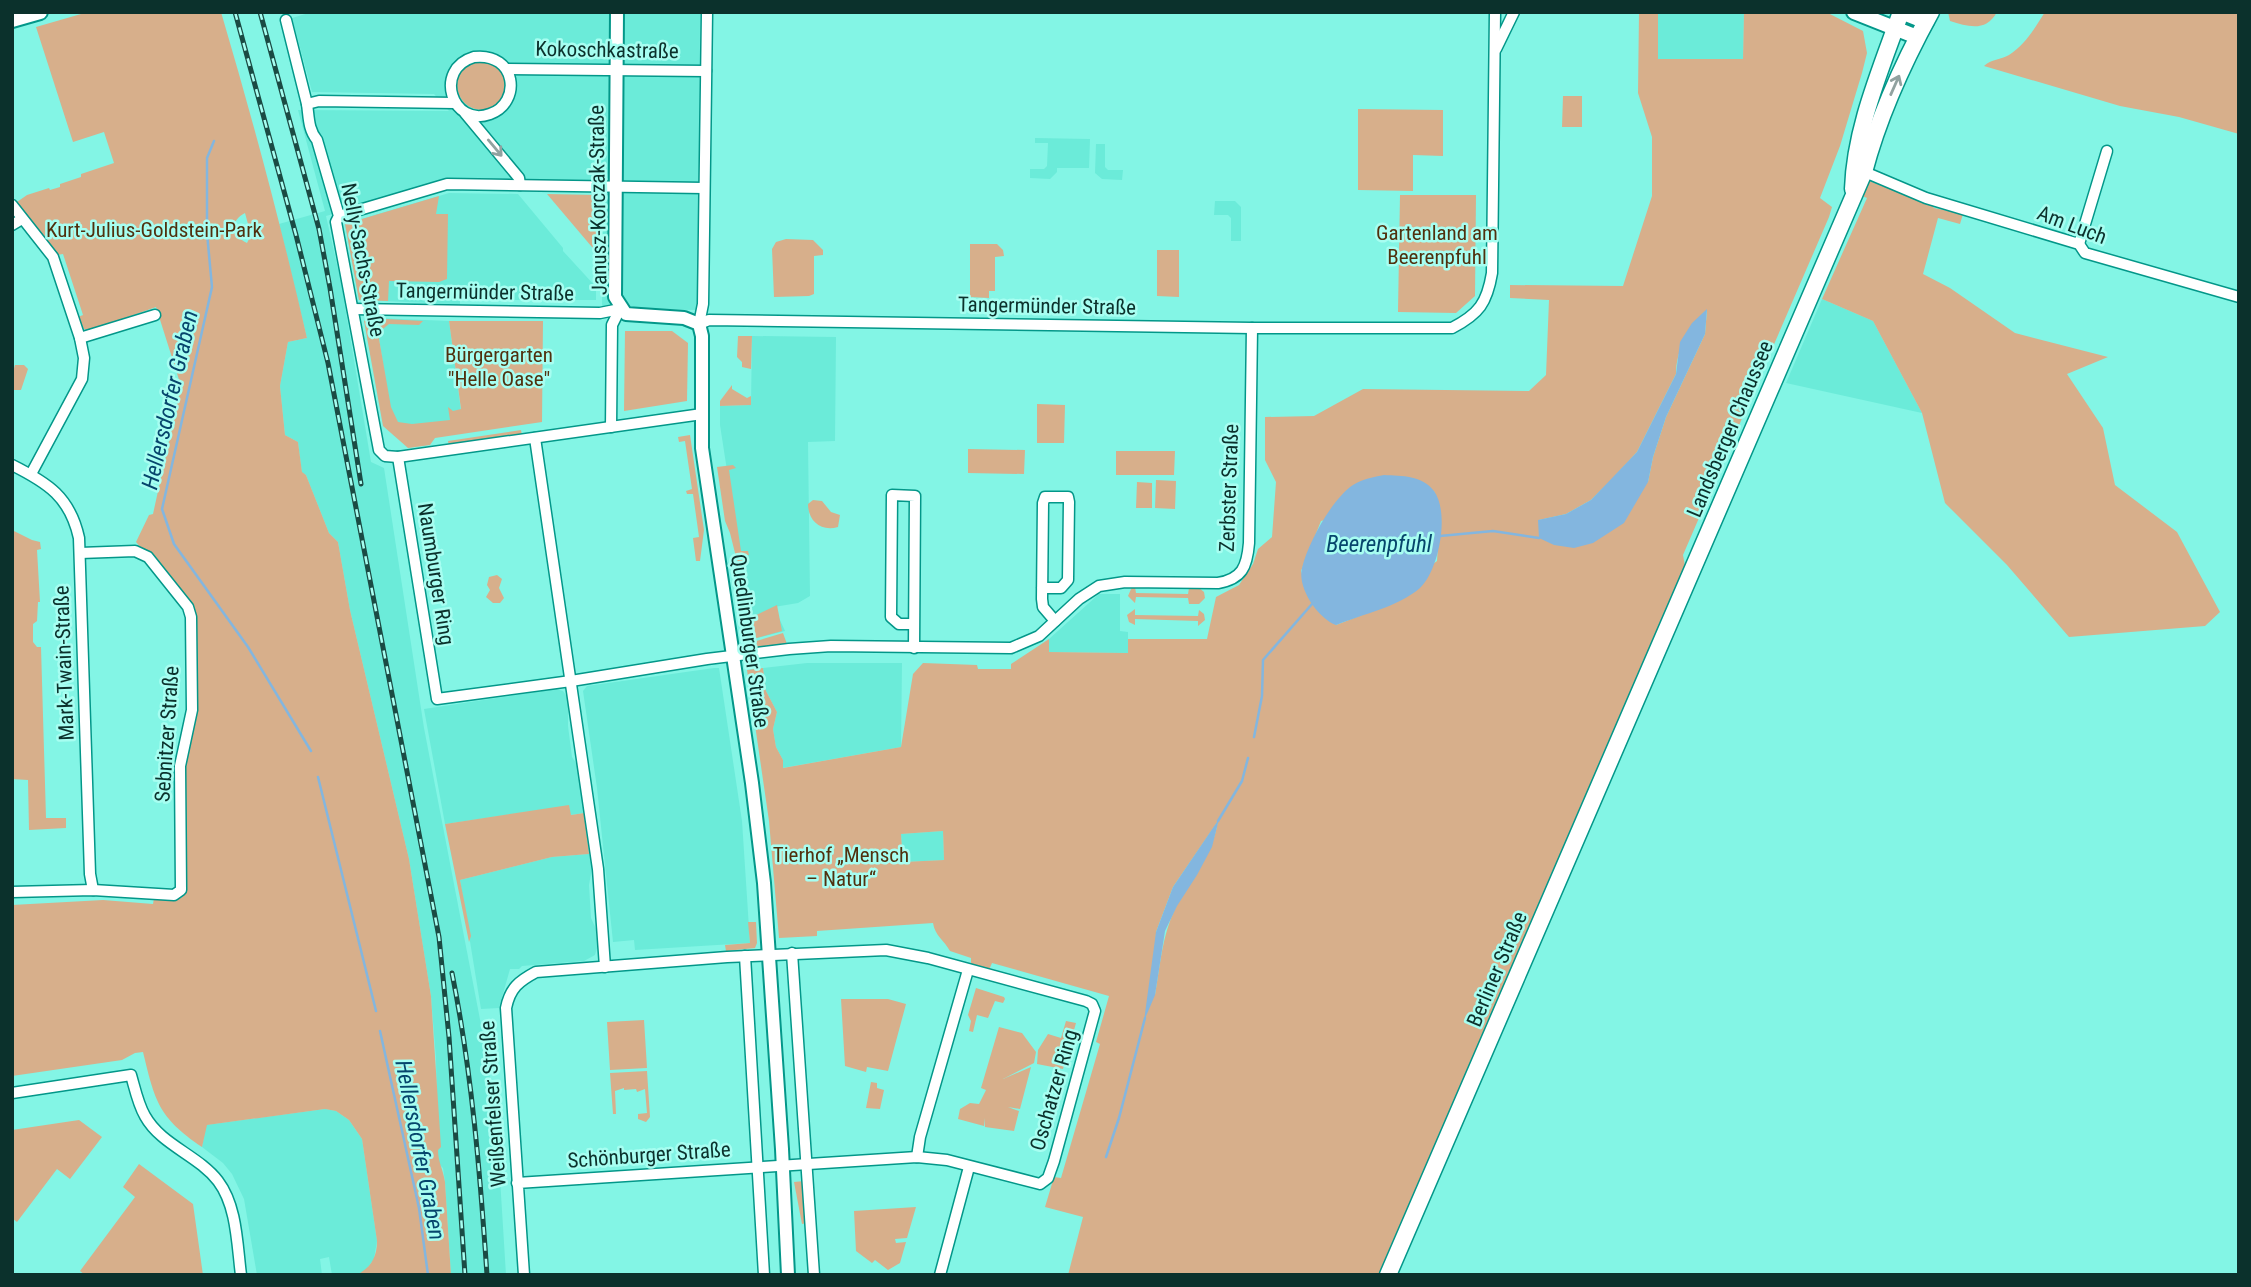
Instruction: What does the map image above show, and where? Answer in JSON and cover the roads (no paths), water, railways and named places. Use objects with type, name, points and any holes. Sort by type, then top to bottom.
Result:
[{"type":"main road","points":[[12,20],[40,12]]},
{"type":"main road","points":[[1854,12],[1907,34]]},
{"type":"main road","points":[[1901,12],[1925,18]]},
{"type":"main road","name":"Landsberger Chaussee","points":[[1859,169],[1874,134],[1907,34],[1901,12]]},
{"type":"main road","name":"Landsberger Chaussee","points":[[1644,680],[1853,195],[1865,118],[1907,34],[1925,18]]},
{"type":"main road","name":"Berliner Straße","points":[[1388,1275],[1644,680]]},
{"type":"street","name":"Janusz-Korczak-Straße","points":[[611,427],[612,325],[620,309],[614,291],[617,12]]},
{"type":"street","name":"Quedlinburger Straße","points":[[707,12],[703,309],[699,324],[703,341],[702,448],[764,883],[788,1275]]},
{"type":"street","name":"Tangermünder Straße","points":[[353,309],[600,313],[620,309],[629,315],[684,318],[699,324],[709,320],[1252,328],[1452,328],[1475,314],[1487,298],[1492,273],[1495,12]]},
{"type":"street","name":"Tangermünder Straße","points":[[1494,53],[1514,12]]},
{"type":"street","name":"Nelly-Sachs-Straße","points":[[286,20],[310,125],[317,140],[339,216],[336,222],[379,450],[385,456],[398,457]]},
{"type":"street","name":"Kokoschkastraße","points":[[455,103],[451,93],[451,81],[455,70],[474,57],[488,57],[508,69],[706,71]]},
{"type":"street","name":"Kokoschkastraße","points":[[465,112],[482,116],[498,110],[510,88],[508,69]]},
{"type":"street","points":[[307,104],[319,101],[455,103],[519,178],[520,186]]},
{"type":"street","points":[[2079,244],[2106,151]]},
{"type":"street","name":"Am Luch","points":[[1859,169],[1926,198],[2079,244],[2084,253],[2239,297]]},
{"type":"street","points":[[339,216],[447,184],[704,188]]},
{"type":"street","points":[[12,205],[52,257],[80,338],[84,358],[82,379],[31,474]]},
{"type":"street","points":[[12,225],[22,219]]},
{"type":"street","points":[[80,338],[155,315]]},
{"type":"street","name":"Zerbster Straße","points":[[733,656],[831,646],[1011,648],[1030,642],[1079,599],[1107,584],[1231,581],[1242,570],[1248,556],[1252,328]]},
{"type":"street","points":[[398,457],[702,414]]},
{"type":"street","points":[[535,438],[598,869],[605,967]]},
{"type":"street","name":"Naumburger Ring","points":[[398,457],[437,699],[733,656]]},
{"type":"street","name":"Mark-Twain-Straße","points":[[12,465],[51,487],[66,503],[76,525],[80,553],[90,874],[93,890]]},
{"type":"street","points":[[914,624],[899,624],[891,617],[892,495],[915,496],[914,648]]},
{"type":"street","points":[[1042,588],[1061,588],[1068,580],[1069,502],[1065,496],[1045,497],[1043,503],[1042,588],[1043,607],[1055,621]]},
{"type":"street","name":"Sebnitzer Straße","points":[[12,892],[93,890],[174,895],[181,890],[180,774],[192,710],[192,622],[188,607],[148,557],[135,551],[80,553]]},
{"type":"street","name":"Oschatzer Ring","points":[[769,955],[886,950],[909,953],[1086,1001],[1095,1011],[1077,1082],[1048,1178],[1044,1183],[1033,1184],[935,1158],[783,1165]]},
{"type":"street","points":[[792,953],[814,1275]]},
{"type":"street","name":"Weißenfelser Straße","points":[[524,1275],[506,1008],[509,996],[522,980],[536,972],[769,955]]},
{"type":"street","points":[[745,956],[764,1275]]},
{"type":"street","points":[[917,1157],[920,1138],[968,970]]},
{"type":"street","points":[[12,1093],[131,1075],[139,1101],[151,1125],[217,1180],[226,1194],[232,1213],[241,1275]]},
{"type":"street","name":"Schönburger Straße","points":[[517,1183],[783,1165]]},
{"type":"street","points":[[940,1275],[969,1167]]},
{"type":"water","points":[[1707,309],[1705,334],[1666,417],[1648,482],[1624,523],[1593,543],[1574,548],[1554,545],[1539,538],[1538,520],[1566,514],[1591,500],[1637,452],[1676,374],[1680,342],[1692,323]]},
{"type":"water","name":"Beerenpfuhl","points":[[1384,475],[1418,479],[1434,491],[1439,501],[1442,527],[1437,555],[1427,580],[1411,595],[1336,625],[1322,616],[1306,593],[1301,576],[1305,558],[1315,534],[1337,500],[1360,481]]},
{"type":"water","points":[[1219,819],[1212,847],[1165,931],[1155,995],[1144,1021],[1156,932],[1173,887]]},
{"type":"waterway","name":"Hellersdorfer Graben","points":[[214,141],[207,158],[207,233],[212,287],[162,509],[174,544],[248,647],[311,751]]},
{"type":"waterway","points":[[1440,536],[1493,531],[1539,538]]},
{"type":"waterway","points":[[1254,737],[1262,696],[1263,660],[1312,604]]},
{"type":"waterway","points":[[1218,821],[1242,781],[1248,758]]},
{"type":"waterway","name":"Hellersdorfer Graben","points":[[318,777],[376,1011]]},
{"type":"waterway","points":[[1106,1157],[1145,1018]]},
{"type":"waterway","name":"Hellersdorfer Graben","points":[[380,1031],[419,1208],[428,1275]]},
{"type":"railway","points":[[235,12],[328,363],[439,937],[449,1037],[465,1275]]},
{"type":"railway","points":[[260,12],[319,229],[361,484]]},
{"type":"railway","points":[[452,973],[470,1086],[487,1275]]},
{"type":"park label","name":"Kurt-Julius-Goldstein-Park","points":[[154,230]]},
{"type":"park label","name":"Gartenland am Beerenpfuhl","points":[[1437,245]]},
{"type":"park label","name":"Bürgergarten \"Helle Oase\"","points":[[499,367]]},
{"type":"park label","name":"Tierhof „Mensch – Natur“","points":[[841,867]]}]
